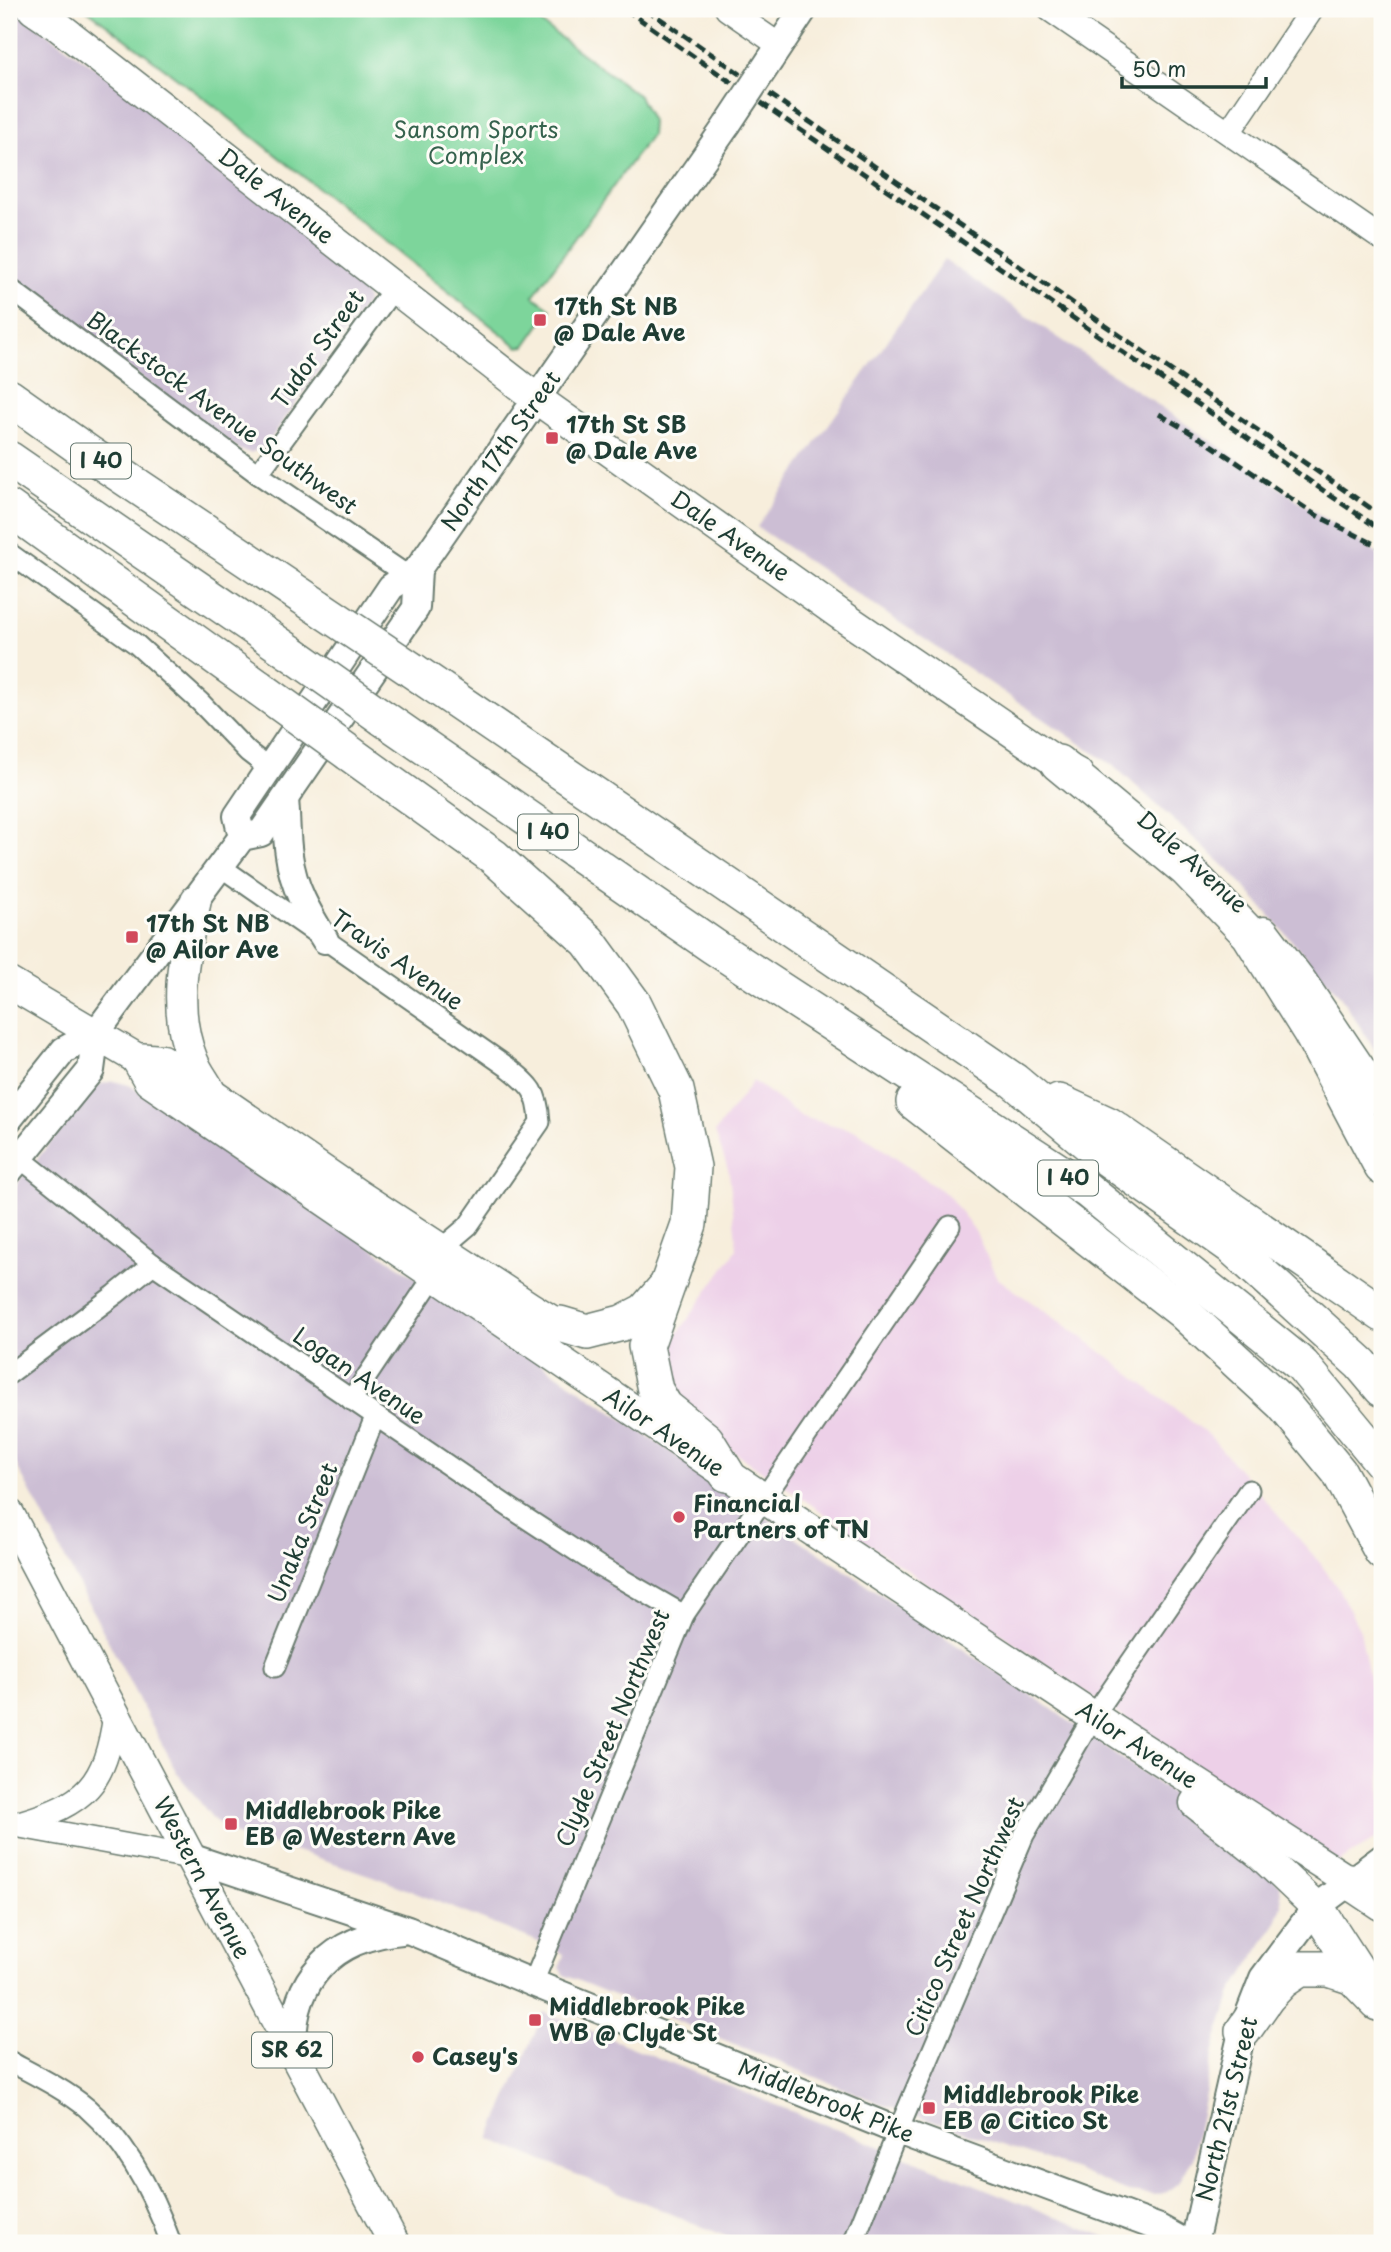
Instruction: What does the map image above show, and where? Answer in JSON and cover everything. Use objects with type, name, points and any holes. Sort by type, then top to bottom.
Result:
[{"type":"highway","points":[[9,375],[194,524]]},
{"type":"highway","name":"I 40","points":[[9,397],[1014,1081],[1101,1154],[1231,1245],[1361,1364],[1382,1389]]},
{"type":"highway","name":"I 40","points":[[9,459],[713,946],[1087,1191],[1302,1365],[1382,1462]]},
{"type":"highway","points":[[9,508],[494,858],[588,941],[634,1004],[676,1090],[693,1167],[689,1224],[646,1346],[655,1390],[664,1407],[706,1440],[727,1474]]},
{"type":"highway","points":[[1058,763],[1186,869],[1249,934],[1311,1033],[1382,1167]]},
{"type":"highway","points":[[713,946],[1182,1311],[1283,1404],[1339,1472],[1382,1552]]},
{"type":"highway","points":[[1014,1081],[1109,1125],[1382,1314]]},
{"type":"highway","points":[[560,1324],[587,1332],[622,1323],[645,1311],[669,1282]]},
{"type":"highway","points":[[1349,1881],[1382,1903]]},
{"type":"highway","points":[[1316,1907],[1380,2008]]},
{"type":"highway","points":[[1243,2031],[1267,1997],[1282,1981],[1300,1969],[1329,1969],[1353,1977],[1380,2008]]},
{"type":"main road","name":"Dale Avenue","points":[[33,9],[69,34],[537,399],[838,613],[1058,763],[1112,791],[1172,839],[1258,923],[1302,982],[1382,1101]]},
{"type":"main road","name":"North 17th Street","points":[[242,836],[237,816],[391,587],[413,573],[727,125],[804,9]]},
{"type":"main road","name":"North 17th Street","points":[[9,1119],[64,1050],[96,1033],[242,836],[261,833],[416,608],[413,573]]},
{"type":"main road","points":[[285,800],[289,855],[295,884],[307,911],[326,940]]},
{"type":"main road","points":[[196,900],[182,960],[180,1010],[192,1060],[211,1093]]},
{"type":"main road","name":"Ailor Avenue","points":[[9,982],[136,1058],[162,1060],[211,1093],[727,1474],[1103,1724],[1349,1881]]},
{"type":"main road","name":"North 17th Street","points":[[14,1165],[91,1070],[96,1033]]},
{"type":"main road","name":"Ailor Avenue","points":[[136,1058],[149,1081],[438,1262],[560,1324]]},
{"type":"main road","name":"Western Avenue","points":[[9,1514],[394,2243]]},
{"type":"main road","points":[[1103,1724],[1145,1765],[1260,1853],[1316,1907]]},
{"type":"main road","name":"Middlebrook Pike","points":[[191,1857],[408,1930],[898,2131],[1157,2227],[1186,2243]]},
{"type":"main road","name":"North 21st Street","points":[[1194,2243],[1243,2031],[1263,1978],[1316,1907],[1382,1858]]},
{"type":"main road","points":[[293,2052],[295,2018],[301,2000],[326,1958],[358,1940],[408,1930]]},
{"type":"street","points":[[727,9],[774,53]]},
{"type":"street","points":[[1049,9],[1382,239]]},
{"type":"street","points":[[1229,132],[1312,9]]},
{"type":"street","name":"Blackstock Avenue Southwest","points":[[9,288],[258,474],[413,573]]},
{"type":"street","name":"Tudor Street","points":[[258,474],[394,288]]},
{"type":"street","points":[[11,561],[136,644],[200,702],[248,752],[269,768]]},
{"type":"street","name":"Travis Avenue","points":[[221,867],[530,1085],[538,1101],[540,1122],[495,1189],[438,1262]]},
{"type":"street","name":"Logan Avenue","points":[[14,1165],[375,1417],[599,1566],[684,1615]]},
{"type":"street","name":"Clyde Street Northwest","points":[[533,1983],[684,1615],[950,1226]]},
{"type":"street","points":[[351,1400],[438,1262]]},
{"type":"street","points":[[9,1374],[153,1264]]},
{"type":"street","name":"Unaka Street","points":[[275,1667],[375,1417]]},
{"type":"street","name":"Citico Street Northwest","points":[[853,2243],[1024,1835],[1103,1724],[1249,1490]]},
{"type":"street","points":[[11,1824],[60,1810],[84,1794],[95,1781],[104,1762],[111,1742],[115,1715]]},
{"type":"street","points":[[11,1824],[191,1857]]},
{"type":"street","points":[[9,2062],[41,2078],[86,2107],[120,2143],[147,2186],[171,2243]]},
{"type":"shaded area","points":[[9,9],[13,9],[122,87],[362,279],[367,302],[265,447],[250,453],[240,450],[9,281]]},
{"type":"shaded area","points":[[944,260],[1382,557],[1382,1061],[1341,997],[1232,873],[1114,766],[757,527]]},
{"type":"shaded area","points":[[113,1081],[129,1085],[346,1230],[1046,1705],[1215,1824],[1280,1885],[1282,1905],[1276,1922],[1232,1992],[1215,2045],[1192,2158],[1178,2183],[1167,2192],[1156,2195],[1128,2192],[1075,2170],[887,2106],[564,1975],[560,1967],[564,1954],[534,1940],[375,1877],[307,1854],[236,1835],[214,1820],[177,1773],[9,1451],[9,1193],[98,1085]]},
{"type":"shaded area","points":[[753,1081],[802,1117],[857,1131],[948,1195],[975,1231],[997,1278],[1090,1343],[1210,1436],[1320,1563],[1339,1590],[1360,1631],[1380,1731],[1382,1835],[1337,1863],[721,1443],[673,1407],[658,1362],[737,1249],[729,1172],[715,1132]]},
{"type":"shaded area","points":[[544,2012],[1120,2243],[742,2243],[490,2139]]},
{"type":"green space","name":"Sansom Sports Complex","points":[[86,9],[522,9],[639,96],[652,121],[651,135],[533,296],[551,309],[525,346],[518,347],[213,105]]},
{"type":"railway","points":[[625,9],[1382,531]]},
{"type":"railway","points":[[646,9],[1382,516]]},
{"type":"railway","points":[[1159,414],[1205,441],[1314,514],[1382,548]]},
{"type":"place","name":"17th St NB @ Dale Ave","points":[[540,320]]},
{"type":"place","name":"17th St SB @ Dale Ave","points":[[552,438]]},
{"type":"place","name":"17th St NB @ Ailor Ave","points":[[132,937]]},
{"type":"place","name":"Financial Partners of TN","points":[[679,1517]]},
{"type":"place","name":"Middlebrook Pike EB @ Western Ave","points":[[231,1824]]},
{"type":"place","name":"Middlebrook Pike WB @ Clyde St","points":[[535,2020]]},
{"type":"place","name":"Casey's","points":[[418,2057]]},
{"type":"place","name":"Middlebrook Pike EB @ Citico St","points":[[929,2108]]}]
